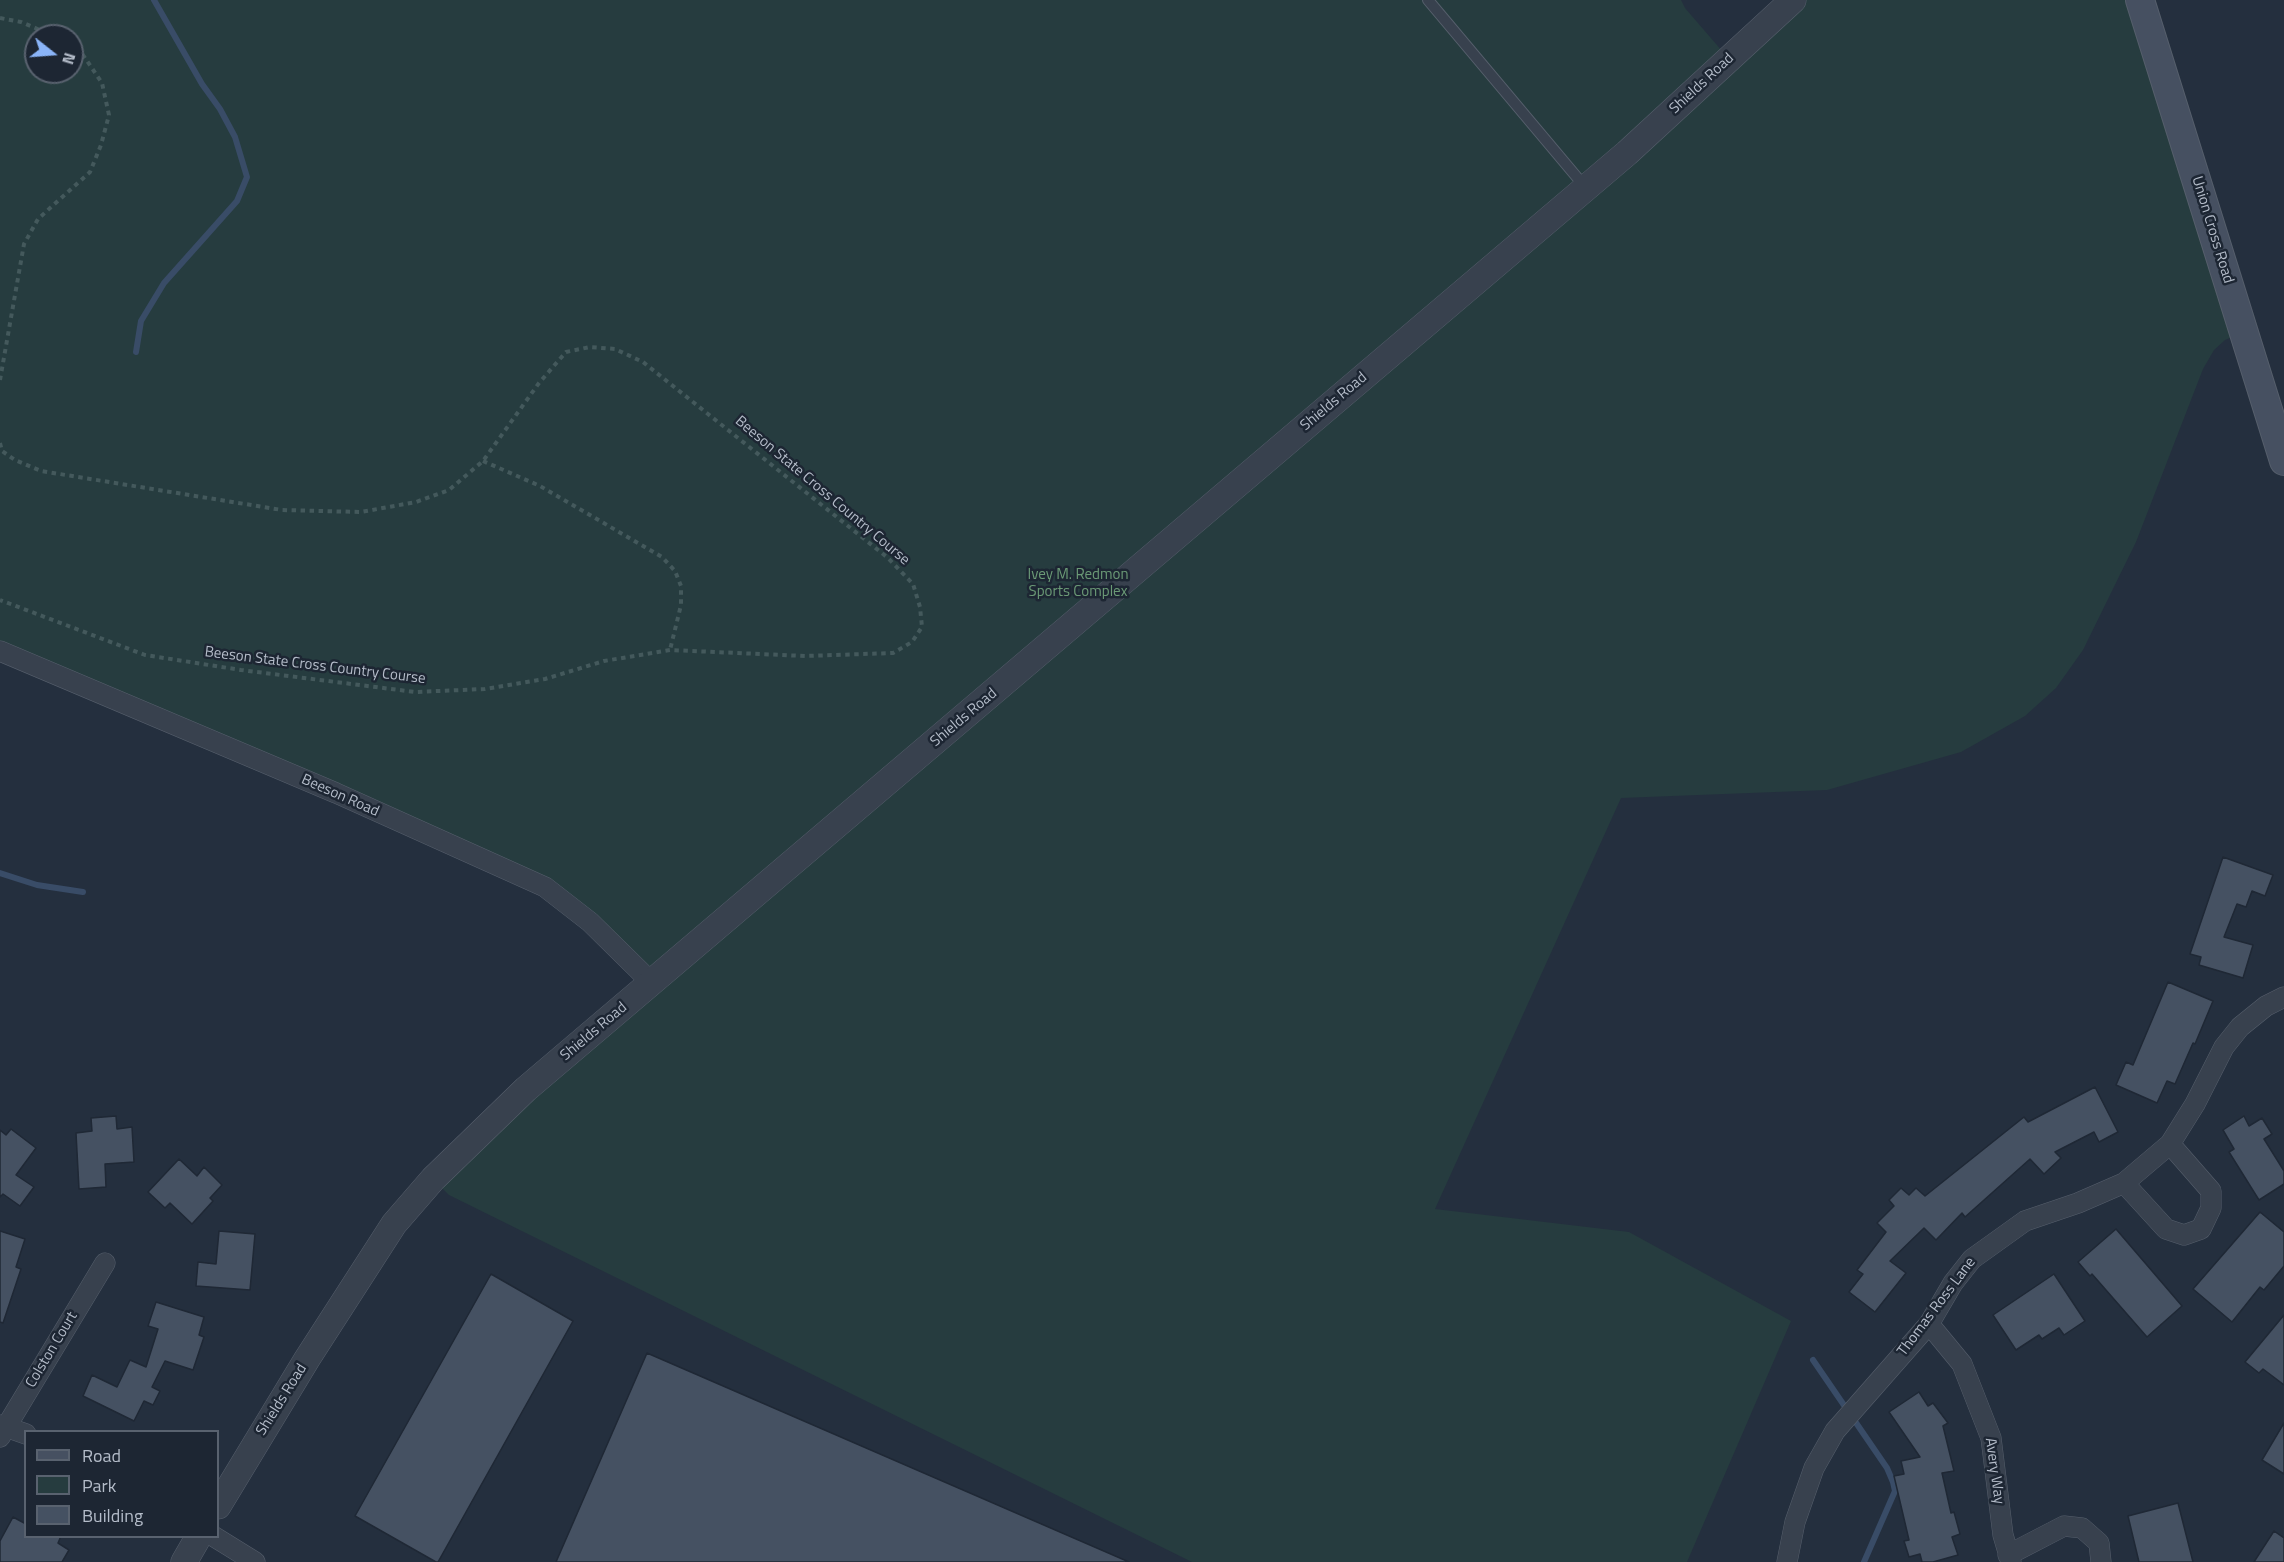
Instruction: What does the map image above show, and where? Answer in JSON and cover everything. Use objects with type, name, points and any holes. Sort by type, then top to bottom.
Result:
[{"type":"main road","name":"Union Cross Road","points":[[2140,0],[2284,460]]},
{"type":"street","name":"Shields Road","points":[[219,1504],[394,1224],[414,1198],[526,1089],[1627,153],[1789,1]]},
{"type":"street","name":"Beeson Road","points":[[0,651],[336,794],[545,887],[590,922],[652,983]]},
{"type":"street","name":"Thomas Ross Lane","points":[[1787,1562],[1795,1522],[1814,1468],[1835,1431],[1929,1324],[1953,1283],[1972,1259],[2025,1221],[2078,1203],[2124,1183],[2170,1144],[2195,1104],[2224,1047],[2240,1027],[2266,1006],[2284,997]]},
{"type":"street","points":[[2124,1183],[2166,1229],[2184,1235],[2201,1229],[2211,1208],[2211,1191],[2170,1144]]},
{"type":"street","name":"Colston Court","points":[[2,1430],[105,1263]]},
{"type":"street","name":"Avery Way","points":[[1929,1324],[1962,1364],[1991,1438],[1999,1509],[2009,1558]]},
{"type":"street","points":[[2,1430],[24,1434]]},
{"type":"street","points":[[2009,1558],[2064,1526],[2082,1528],[2099,1544],[2101,1562]]},
{"type":"street","points":[[184,1562],[198,1538]]},
{"type":"street","points":[[216,1538],[255,1562]]},
{"type":"lane","points":[[1428,0],[1586,188]]},
{"type":"path","points":[[0,18],[28,24]]},
{"type":"path","points":[[0,380],[24,243],[38,219],[90,172],[101,146],[109,115],[102,83],[84,56]]},
{"type":"path","name":"Beeson State Cross Country Course","points":[[0,443],[1,449],[15,460],[40,471],[282,510],[361,512],[416,502],[449,490],[483,460],[539,383],[566,352],[590,347],[615,350],[643,362],[888,558],[913,584],[920,608],[922,627],[912,642],[893,653],[805,656],[670,650],[604,661],[544,679],[485,689],[415,692],[241,670],[145,655],[0,600]]},
{"type":"path","points":[[483,460],[540,486],[662,557],[675,571],[681,586],[681,605],[670,650]]},
{"type":"green space","name":"Ivey M. Redmon Sports Complex","points":[[0,0],[1681,0],[1685,8],[1729,59],[1793,0],[2140,0],[2244,332],[2225,340],[2214,350],[2203,369],[2136,542],[2083,650],[2056,688],[2025,716],[1961,752],[1827,790],[1621,798],[1435,1209],[1629,1232],[1791,1321],[1687,1562],[1192,1562],[449,1195],[433,1179],[652,983],[545,887],[0,651]]},
{"type":"building","points":[[2223,857],[2273,875],[2265,896],[2252,891],[2246,907],[2237,904],[2224,937],[2253,945],[2243,978],[2199,965],[2201,957],[2190,954]]},
{"type":"building","points":[[2168,982],[2213,1001],[2175,1084],[2167,1081],[2157,1103],[2116,1085],[2126,1062],[2133,1065]]},
{"type":"building","points":[[2095,1087],[2118,1132],[2099,1142],[2094,1132],[2055,1152],[2061,1158],[2044,1174],[2030,1159],[1965,1217],[1962,1213],[1936,1240],[1924,1228],[1890,1261],[1906,1273],[1875,1312],[1849,1292],[1863,1274],[1857,1270],[1886,1232],[1877,1223],[1894,1206],[1889,1200],[1901,1188],[1909,1195],[1916,1188],[1925,1196],[2024,1117],[2028,1122]]},
{"type":"building","points":[[116,1116],[117,1129],[132,1127],[134,1162],[105,1164],[106,1187],[79,1189],[76,1133],[92,1131],[91,1118]]},
{"type":"building","points":[[2244,1116],[2249,1126],[2262,1118],[2272,1134],[2264,1139],[2284,1171],[2284,1184],[2259,1200],[2229,1152],[2234,1149],[2223,1130]]},
{"type":"building","points":[[11,1129],[36,1148],[16,1175],[34,1187],[20,1206],[3,1194],[0,1197],[0,1130],[6,1135]]},
{"type":"building","points":[[179,1159],[197,1176],[204,1167],[222,1185],[210,1198],[213,1201],[192,1224],[170,1203],[165,1208],[148,1192]]},
{"type":"building","points":[[2260,1212],[2284,1232],[2284,1266],[2264,1290],[2260,1287],[2232,1322],[2193,1289]]},
{"type":"building","points":[[2116,1229],[2182,1306],[2147,1337],[2092,1274],[2090,1276],[2078,1262]]},
{"type":"building","points":[[0,1231],[25,1239],[16,1267],[21,1269],[3,1323],[0,1322]]},
{"type":"building","points":[[219,1231],[255,1234],[250,1290],[196,1286],[198,1262],[216,1264]]},
{"type":"building","points":[[491,1274],[573,1321],[436,1562],[355,1516]]},
{"type":"building","points":[[2054,1274],[2085,1321],[2064,1335],[2059,1328],[2042,1339],[2039,1335],[2016,1350],[1993,1315]]},
{"type":"building","points":[[156,1302],[204,1317],[199,1335],[204,1337],[193,1370],[165,1361],[152,1387],[160,1391],[153,1405],[144,1401],[134,1421],[83,1396],[92,1375],[117,1387],[130,1360],[146,1367],[158,1329],[148,1326]]},
{"type":"building","points":[[2284,1315],[2284,1385],[2263,1369],[2259,1373],[2245,1362]]},
{"type":"building","points":[[647,1353],[1129,1562],[556,1562]]},
{"type":"building","points":[[1919,1392],[1928,1406],[1933,1403],[1948,1423],[1943,1426],[1954,1471],[1942,1473],[1951,1513],[1954,1512],[1960,1534],[1952,1537],[1958,1555],[1933,1562],[1922,1562],[1920,1554],[1909,1557],[1904,1541],[1909,1540],[1894,1476],[1904,1474],[1901,1461],[1920,1457],[1889,1412]]},
{"type":"building","points":[[2284,1423],[2284,1474],[2262,1460]]},
{"type":"building","points":[[2178,1503],[2193,1562],[2139,1562],[2128,1516]]},
{"type":"building","points":[[13,1517],[24,1523],[24,1538],[60,1538],[58,1543],[69,1550],[62,1562],[0,1562],[0,1541]]},
{"type":"building","points":[[2274,1531],[2284,1538],[2284,1562],[2254,1562]]},
{"type":"waterway","points":[[136,352],[141,321],[164,283],[237,201],[247,177],[235,137],[154,0]]},
{"type":"waterway","points":[[0,873],[37,885],[83,892]]},
{"type":"waterway","points":[[1813,1360],[1887,1468],[1893,1482],[1895,1491],[1864,1562]]}]
